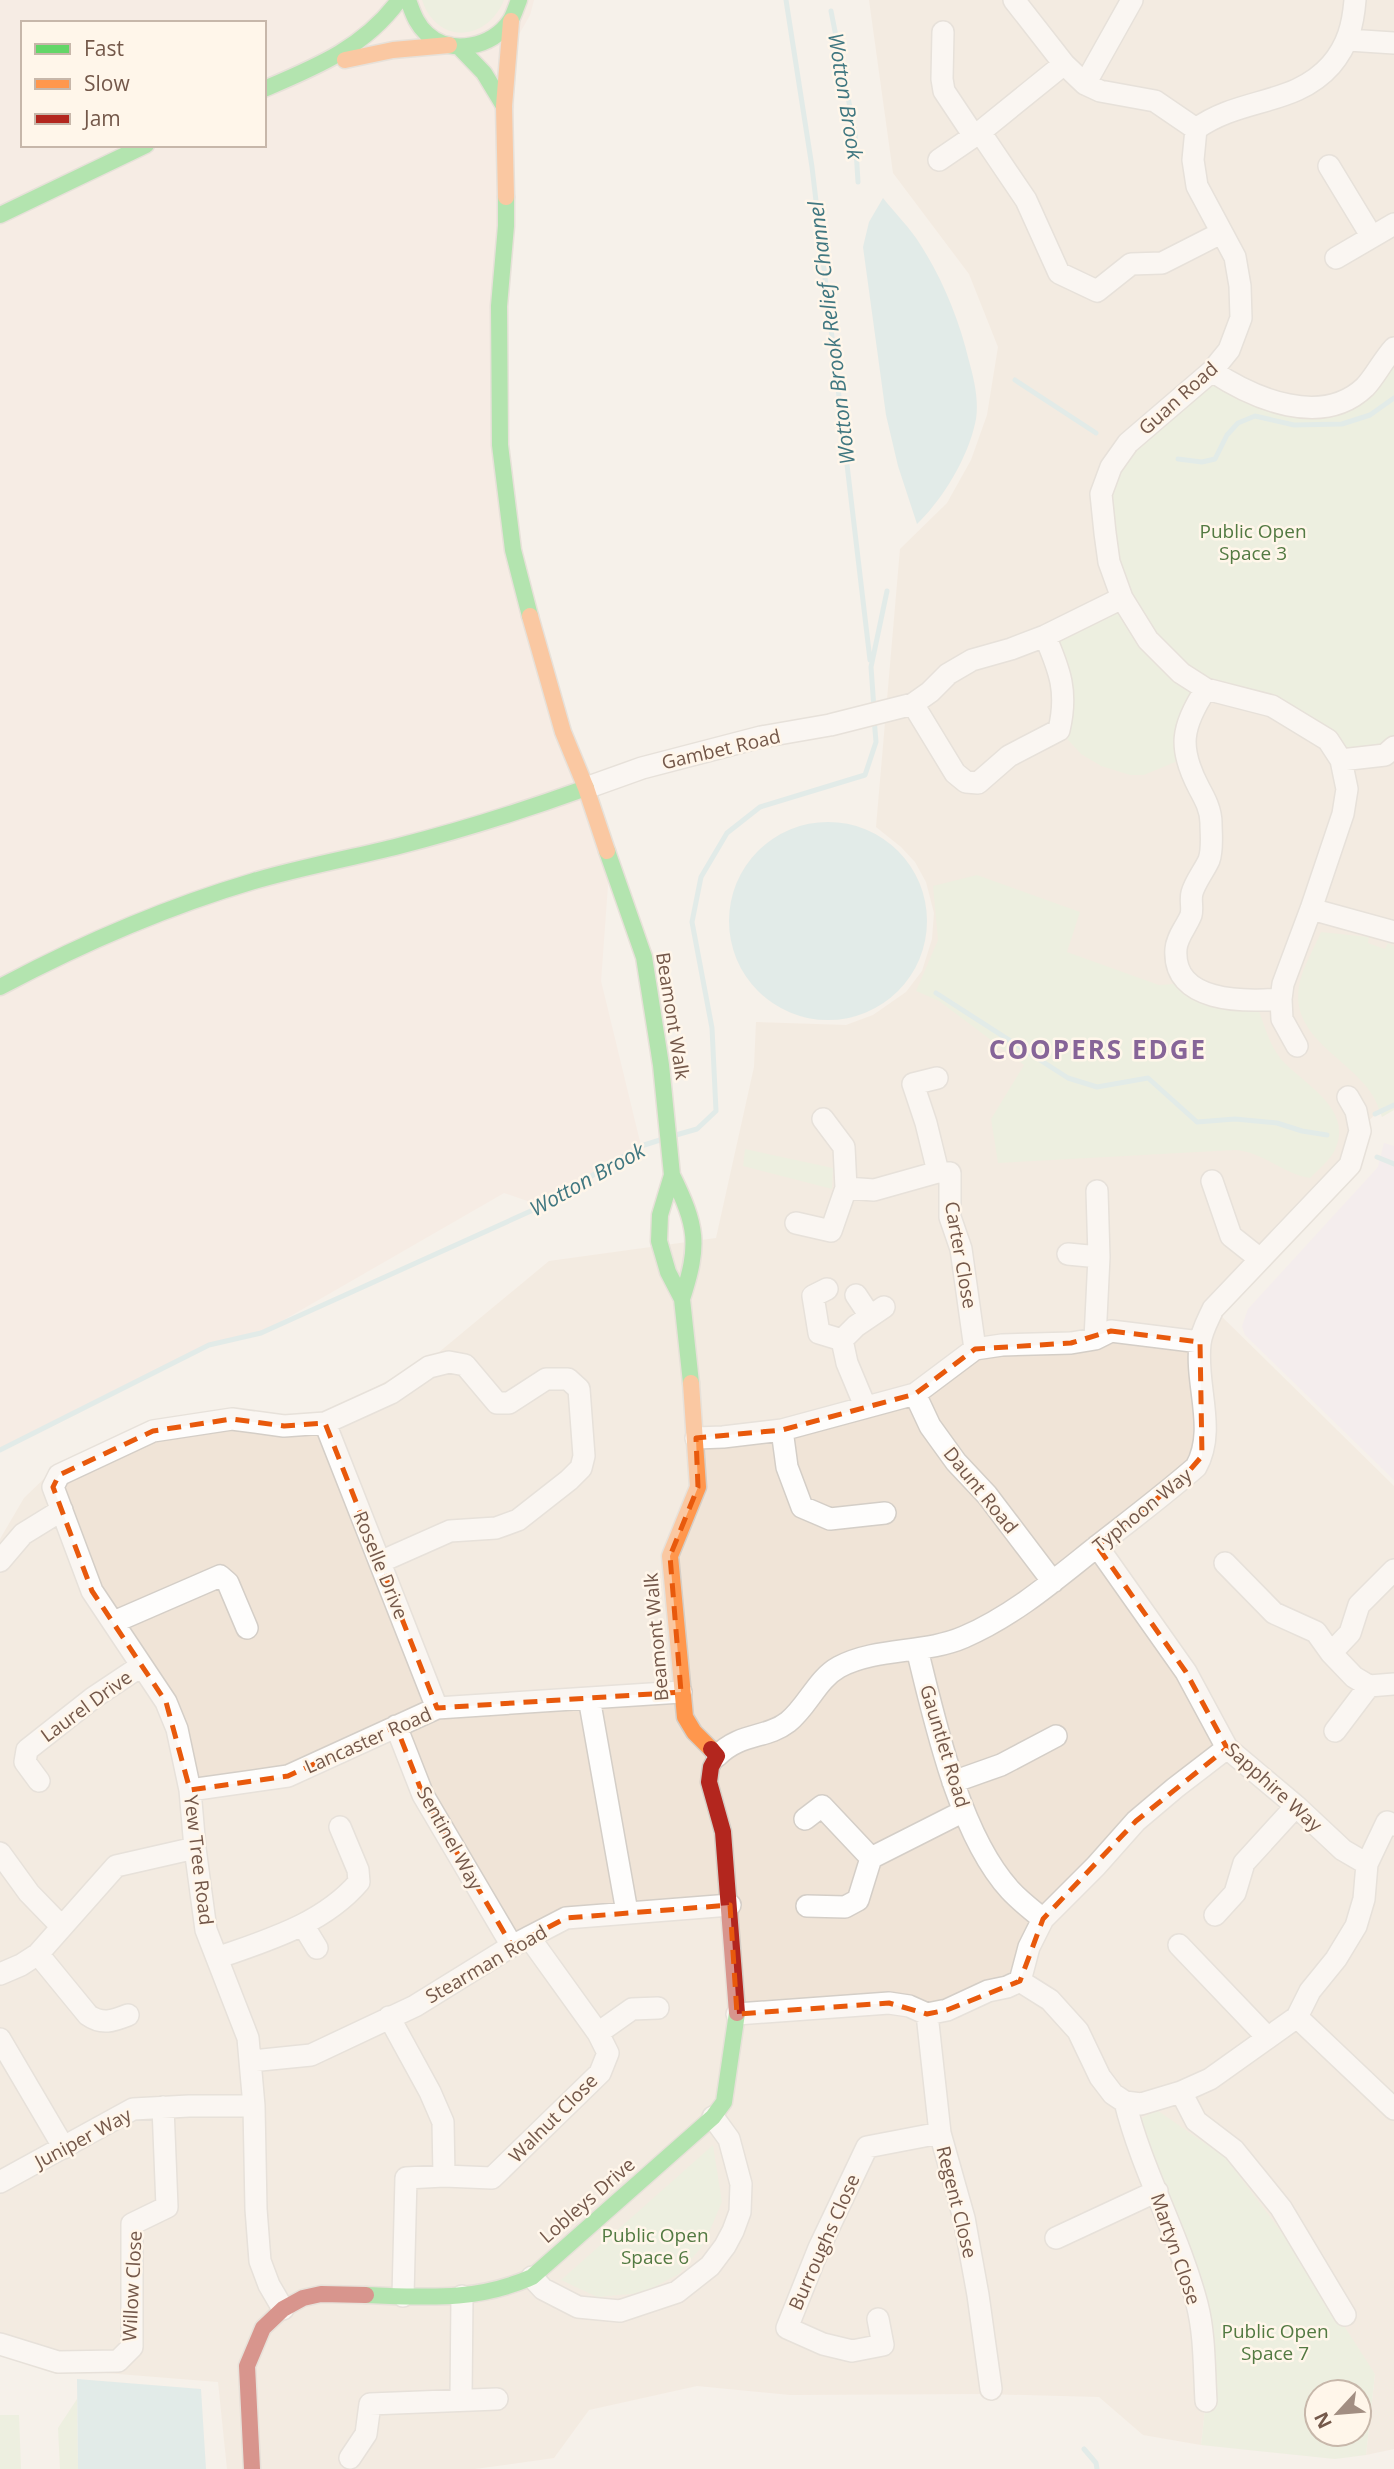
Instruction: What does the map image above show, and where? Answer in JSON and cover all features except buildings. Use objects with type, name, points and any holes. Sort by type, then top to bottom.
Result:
[{"type":"street","points":[[266,88],[316,67],[368,37],[382,24],[399,0]]},
{"type":"street","points":[[408,0],[412,15],[425,32],[434,39],[454,46],[484,73],[504,106]]},
{"type":"street","points":[[1014,0],[1064,64],[1085,84],[1100,91],[1155,101],[1196,129],[1226,112],[1295,92],[1311,84],[1340,54],[1348,40],[1355,0]]},
{"type":"street","points":[[1085,84],[1132,0]]},
{"type":"street","points":[[316,67],[393,50],[480,45],[492,40],[520,8]]},
{"type":"street","name":"Beamont Walk","points":[[520,8],[507,51],[504,106],[506,226],[499,306],[500,445],[513,550],[563,732],[586,788],[644,957],[671,1168],[660,1215],[659,1241],[668,1272],[682,1299],[696,1438],[698,1487],[670,1556],[681,1692],[685,1717],[707,1748],[717,1756]]},
{"type":"street","points":[[943,32],[944,91],[1026,200],[1059,273],[1097,291],[1131,264],[1162,263],[1221,233]]},
{"type":"street","points":[[1348,40],[1394,43]]},
{"type":"street","points":[[939,160],[977,134],[1064,64]]},
{"type":"street","name":"Guan Road","points":[[1196,129],[1193,160],[1197,186],[1235,257],[1241,317],[1229,350],[1212,371],[1128,443],[1111,467],[1101,494],[1109,562],[1122,598],[1149,640],[1181,673],[1206,690],[1272,706],[1328,740],[1342,760]]},
{"type":"street","points":[[0,215],[142,147]]},
{"type":"street","points":[[1329,166],[1372,237]]},
{"type":"street","points":[[1336,258],[1394,224]]},
{"type":"street","points":[[1212,371],[1228,382],[1266,399],[1303,408],[1327,407],[1350,398],[1367,385],[1394,348]]},
{"type":"street","points":[[1045,636],[1059,669],[1063,691],[1059,730],[1009,756],[978,783],[966,782],[955,773],[905,707],[930,692],[948,674],[972,660],[1045,636],[1122,598]]},
{"type":"street","points":[[1206,690],[1196,705],[1184,741],[1185,758],[1208,804],[1211,819],[1210,857],[1192,894],[1191,914],[1176,949],[1178,966],[1188,983],[1214,998],[1280,999]]},
{"type":"street","name":"Gambet Road","points":[[586,788],[642,768],[761,737],[830,725],[905,707]]},
{"type":"street","points":[[1297,1046],[1282,1018],[1280,999],[1343,814],[1348,789],[1342,760],[1385,755],[1394,747]]},
{"type":"street","points":[[0,987],[57,956],[173,908],[255,881],[528,810],[586,788]]},
{"type":"street","points":[[1311,909],[1394,932]]},
{"type":"street","name":"Carter Close","points":[[937,1077],[913,1084],[938,1172],[950,1173],[950,1217],[961,1250],[975,1349]]},
{"type":"street","name":"Typhoon Way","points":[[717,1756],[726,1746],[739,1739],[770,1731],[788,1722],[818,1686],[838,1668],[863,1659],[961,1638],[995,1622],[1053,1581],[1196,1467],[1202,1456],[1206,1432],[1199,1361],[1200,1342],[1213,1309],[1350,1165],[1360,1131],[1356,1111],[1348,1097]]},
{"type":"street","points":[[796,1223],[831,1231],[846,1188],[844,1147],[823,1119]]},
{"type":"street","name":"Beamont Walk","points":[[671,1168],[690,1209],[696,1236],[692,1270],[682,1299]]},
{"type":"street","points":[[846,1188],[874,1190],[938,1172]]},
{"type":"street","points":[[1212,1181],[1231,1236],[1260,1259]]},
{"type":"street","points":[[1095,1339],[1099,1257],[1097,1191]]},
{"type":"street","points":[[1068,1254],[1099,1257]]},
{"type":"street","points":[[827,1289],[813,1296],[819,1333],[842,1339]]},
{"type":"street","points":[[842,1339],[877,1312],[856,1295]]},
{"type":"street","points":[[696,1438],[782,1430],[915,1394],[975,1349],[1002,1345],[1071,1343],[1095,1339],[1111,1331],[1200,1342]]},
{"type":"street","points":[[842,1339],[847,1363],[865,1406]]},
{"type":"street","points":[[325,1423],[391,1393],[429,1367],[449,1362],[465,1365],[497,1402],[509,1403],[546,1379],[568,1380],[579,1389],[584,1456],[581,1468],[518,1520],[496,1528],[450,1531],[380,1562]]},
{"type":"street","name":"Daunt Road","points":[[915,1394],[930,1426],[956,1462],[987,1495],[1053,1581]]},
{"type":"street","name":"Yew Tree Road","points":[[283,2309],[268,2285],[260,2261],[254,2106],[248,2038],[206,1930],[190,1790],[177,1729],[166,1702],[93,1591],[52,1487],[60,1475],[153,1431],[232,1419],[284,1426],[325,1423]]},
{"type":"street","name":"Roselle Drive","points":[[325,1423],[438,1708]]},
{"type":"street","points":[[782,1430],[787,1467],[802,1507],[830,1518],[885,1513]]},
{"type":"street","points":[[0,1561],[23,1534],[62,1510]]},
{"type":"street","name":"Sapphire Way","points":[[1097,1546],[1186,1672],[1227,1748],[1343,1850],[1367,1864]]},
{"type":"street","points":[[1225,1563],[1274,1613],[1316,1632],[1354,1677],[1369,1686],[1394,1684]]},
{"type":"street","points":[[1331,1653],[1350,1633],[1359,1605],[1394,1570]]},
{"type":"street","points":[[114,1622],[220,1576],[228,1583],[247,1628]]},
{"type":"street","name":"Gauntlet Road","points":[[917,1649],[953,1782],[964,1811],[992,1866],[1011,1891],[1043,1919]]},
{"type":"street","name":"Laurel Drive","points":[[40,1781],[25,1762],[27,1750],[93,1698],[141,1666]]},
{"type":"street","points":[[1335,1731],[1369,1686]]},
{"type":"street","name":"Lancaster Road","points":[[190,1790],[288,1776],[438,1708],[681,1692]]},
{"type":"street","points":[[589,1698],[626,1912]]},
{"type":"street","name":"Sentinel Way","points":[[396,1726],[424,1795],[520,1942],[598,2033]]},
{"type":"street","points":[[953,1782],[1001,1765],[1056,1736]]},
{"type":"street","points":[[1020,1981],[1028,1947],[1043,1919],[1136,1821],[1227,1748]]},
{"type":"street","name":"Lobleys Drive","points":[[252,2469],[247,2366],[263,2328],[283,2309],[303,2298],[321,2294],[461,2296],[490,2294],[517,2285],[531,2277],[713,2117],[724,2102],[737,2014],[723,1832],[709,1782],[711,1767],[717,1756]]},
{"type":"street","points":[[817,1806],[871,1858]]},
{"type":"street","points":[[1215,1915],[1235,1893],[1244,1863],[1296,1806]]},
{"type":"street","points":[[807,1906],[845,1907],[858,1900],[871,1858],[964,1811]]},
{"type":"street","points":[[1020,1981],[1050,2000],[1078,2032],[1100,2077],[1113,2094],[1125,2102],[1142,2104],[1181,2092],[1210,2079],[1297,2017],[1310,1991],[1336,1959],[1356,1926],[1364,1899],[1367,1864],[1392,1820]]},
{"type":"street","points":[[217,1958],[296,1930],[351,1891],[359,1882],[358,1870],[340,1827]]},
{"type":"street","points":[[0,1974],[38,1954],[116,1866],[195,1848]]},
{"type":"street","points":[[0,1853],[29,1893],[62,1927]]},
{"type":"street","name":"Stearman Road","points":[[251,2061],[311,2055],[415,2006],[520,1942],[566,1918],[730,1905]]},
{"type":"street","points":[[303,1925],[317,1948]]},
{"type":"street","points":[[1179,1945],[1267,2037]]},
{"type":"street","points":[[38,1954],[94,2020],[104,2022],[128,2015]]},
{"type":"street","points":[[737,2014],[889,2004],[909,2006],[927,2014],[947,2010],[988,1991],[1020,1981]]},
{"type":"street","points":[[598,2033],[632,2009],[658,2008]]},
{"type":"street","name":"Regent Close","points":[[927,2014],[940,2133],[964,2218],[991,2389]]},
{"type":"street","points":[[389,2017],[430,2092],[443,2122],[444,2176]]},
{"type":"street","points":[[1297,2017],[1394,2109]]},
{"type":"street","name":"Walnut Close","points":[[403,2296],[406,2178],[492,2178],[600,2073],[608,2053],[598,2033]]},
{"type":"street","points":[[0,2039],[64,2148]]},
{"type":"street","points":[[1181,2092],[1196,2121],[1234,2150],[1281,2208],[1345,2315]]},
{"type":"street","name":"Martyn Close","points":[[1125,2102],[1130,2124],[1198,2306],[1206,2401]]},
{"type":"street","name":"Juniper Way","points":[[0,2182],[133,2109],[254,2106]]},
{"type":"street","name":"Willow Close","points":[[0,2344],[58,2362],[118,2361],[132,2347],[132,2224],[167,2207],[163,2107]]},
{"type":"street","points":[[531,2277],[543,2289],[578,2307],[620,2311],[677,2291],[710,2266],[733,2231],[740,2212],[741,2184],[729,2139],[713,2117]]},
{"type":"street","name":"Burroughs Close","points":[[878,2319],[883,2345],[852,2351],[823,2344],[787,2328],[819,2248],[866,2147],[940,2133]]},
{"type":"street","points":[[1056,2238],[1157,2191]]},
{"type":"street","points":[[461,2296],[461,2400]]},
{"type":"street","points":[[349,2458],[366,2434],[370,2404],[497,2399]]},
{"type":"highlighted area","points":[[1111,1331],[1200,1342],[1202,1456],[1183,1478],[1097,1546],[1186,1672],[1227,1748],[1136,1821],[1043,1919],[1020,1981],[947,2010],[927,2014],[889,2003],[737,2014],[730,1905],[566,1918],[512,1946],[423,1795],[396,1726],[288,1776],[190,1790],[166,1702],[92,1591],[53,1487],[59,1475],[153,1431],[232,1419],[284,1426],[325,1423],[437,1708],[664,1694],[681,1692],[670,1556],[698,1487],[696,1438],[782,1430],[915,1394],[975,1349],[1071,1343]]},
{"type":"shaded area","points":[[0,0],[534,0],[530,15],[517,38],[500,445],[537,643],[610,857],[601,981],[641,1146],[542,1206],[504,1193],[261,1333],[209,1345],[0,1450]]},
{"type":"shaded area","points":[[869,0],[1394,0],[1394,1102],[1375,1114],[1360,1131],[1350,1165],[1214,1309],[1394,1486],[1394,2449],[1366,2455],[1367,2448],[1373,2448],[1375,2374],[1166,2196],[1206,2401],[1201,2445],[1143,2435],[1099,2397],[984,2394],[790,2395],[697,2386],[589,2410],[554,2458],[475,2469],[227,2469],[218,2382],[56,2369],[0,2353],[0,1539],[24,1498],[54,1469],[149,1427],[328,1413],[438,1353],[549,1261],[716,1238],[754,1067],[756,1022],[846,1025],[873,1015],[906,992],[922,971],[932,939],[934,913],[926,882],[915,862],[876,827],[900,549],[947,503],[971,460],[987,415],[998,347],[969,274],[893,173]]},
{"type":"shaded area","points":[[1384,1143],[1394,1146],[1394,1480],[1245,1335],[1242,1326],[1248,1309],[1378,1167]]},
{"type":"green space","points":[[422,0],[504,0],[486,24],[462,33],[439,25],[429,15]]},
{"type":"green space","name":"Public Open Space 3","points":[[1394,348],[1394,747],[1341,760],[1328,740],[1206,690],[1185,758],[1144,775],[1130,775],[1101,766],[1081,754],[1059,730],[1045,636],[1122,598],[1109,562],[1111,467],[1212,371],[1327,407]]},
{"type":"green space","points":[[977,875],[1080,912],[1067,952],[1159,985],[1188,983],[1255,999],[1276,1053],[1332,1109],[1338,1122],[1339,1135],[1330,1157],[1310,1178],[1255,1155],[1235,1150],[998,1163],[991,1119],[1024,1065],[939,1001],[916,991],[938,940],[933,886]]},
{"type":"green space","points":[[1321,932],[1369,937],[1368,943],[1385,949],[1388,943],[1394,946],[1394,1110],[1382,1117],[1373,1096],[1361,1080],[1311,1033],[1303,1019],[1299,1004],[1299,986],[1305,965]]},
{"type":"green space","points":[[745,1149],[833,1168],[832,1189],[743,1166]]},
{"type":"green space","name":"Public Open Space 7","points":[[1157,2110],[1226,2158],[1300,2257],[1375,2374],[1373,2392],[1373,2378],[1303,2378],[1303,2448],[1367,2448],[1366,2455],[1335,2459],[1201,2445],[1206,2401],[1166,2196],[1140,2119]]},
{"type":"green space","name":"Public Open Space 6","points":[[713,2145],[722,2202],[704,2244],[679,2274],[643,2293],[597,2297],[561,2280]]},
{"type":"green space","points":[[77,2399],[78,2469],[60,2469],[58,2428]]},
{"type":"green space","points":[[0,2415],[19,2415],[21,2469],[0,2469]]},
{"type":"water","points":[[883,198],[916,238],[943,286],[965,345],[976,397],[976,419],[968,447],[946,489],[917,524],[898,466],[886,415],[863,247],[869,222]]},
{"type":"water","points":[[828,822],[866,829],[883,838],[898,851],[911,866],[920,883],[927,921],[920,959],[911,976],[898,991],[883,1004],[866,1013],[828,1020],[790,1013],[773,1004],[758,991],[745,976],[736,959],[729,921],[736,883],[745,866],[758,851],[773,838],[790,829]]},
{"type":"water","points":[[77,2379],[201,2389],[206,2469],[78,2469]]},
{"type":"waterway","name":"Wotton Brook Relief Channel","points":[[786,0],[812,167],[870,660]]},
{"type":"waterway","name":"Wotton Brook","points":[[831,11],[855,133],[858,182]]},
{"type":"waterway","points":[[1015,380],[1096,433]]},
{"type":"waterway","points":[[1178,459],[1202,462],[1215,459],[1227,435],[1238,423],[1255,416],[1294,425],[1342,424],[1370,415],[1394,398]]},
{"type":"waterway","name":"Wotton Brook","points":[[874,709],[871,667],[887,591]]},
{"type":"waterway","name":"Wotton Brook","points":[[676,1135],[697,1129],[716,1111],[712,1028],[692,922],[701,877],[727,833],[760,807],[865,775],[876,742],[874,718]]},
{"type":"waterway","points":[[936,993],[1068,1078],[1097,1087],[1148,1078],[1197,1122],[1235,1119],[1277,1123],[1327,1135]]},
{"type":"waterway","points":[[1375,1114],[1394,1105]]},
{"type":"waterway","name":"Wotton Brook","points":[[0,1450],[209,1345],[261,1333],[542,1206],[641,1146],[660,1140]]},
{"type":"waterway","points":[[1377,1157],[1394,1164]]},
{"type":"waterway","points":[[1084,2449],[1096,2463],[1097,2469]]},
{"type":"traffic: fast","points":[[266,88],[321,64],[355,43],[371,31],[399,0]]},
{"type":"traffic: fast","points":[[408,0],[417,22],[427,34],[437,41],[459,46],[483,42],[503,30],[519,0]]},
{"type":"traffic: fast","points":[[459,47],[484,73],[504,106]]},
{"type":"traffic: fast","points":[[0,215],[142,147]]},
{"type":"traffic: fast","points":[[506,197],[499,306],[500,445],[513,550],[530,616]]},
{"type":"traffic: fast","points":[[0,987],[124,928],[221,891],[446,833],[586,788]]},
{"type":"traffic: fast","points":[[607,851],[644,957],[661,1065],[672,1175],[660,1215],[659,1241],[668,1272],[682,1299],[691,1383]]},
{"type":"traffic: fast","points":[[672,1175],[687,1208],[693,1236],[692,1264],[682,1299]]},
{"type":"traffic: fast","points":[[366,2295],[430,2297],[470,2294],[490,2291],[532,2277],[713,2117],[724,2102],[737,2013]]},
{"type":"traffic: slow","points":[[506,197],[504,106],[511,21]]},
{"type":"traffic: slow","points":[[345,60],[393,50],[449,45]]},
{"type":"traffic: slow","points":[[530,616],[563,732],[586,788],[607,851]]},
{"type":"traffic: slow","points":[[691,1383],[698,1487],[670,1556],[685,1717],[694,1732],[711,1749]]},
{"type":"traffic: jam","points":[[711,1749],[717,1756],[711,1767],[709,1782],[723,1832],[737,2013]]},
{"type":"traffic: jam","points":[[252,2469],[247,2366],[263,2328],[283,2309],[303,2298],[321,2294],[366,2295]]},
{"type":"district","name":"COOPERS EDGE","points":[[1098,1049]]}]
